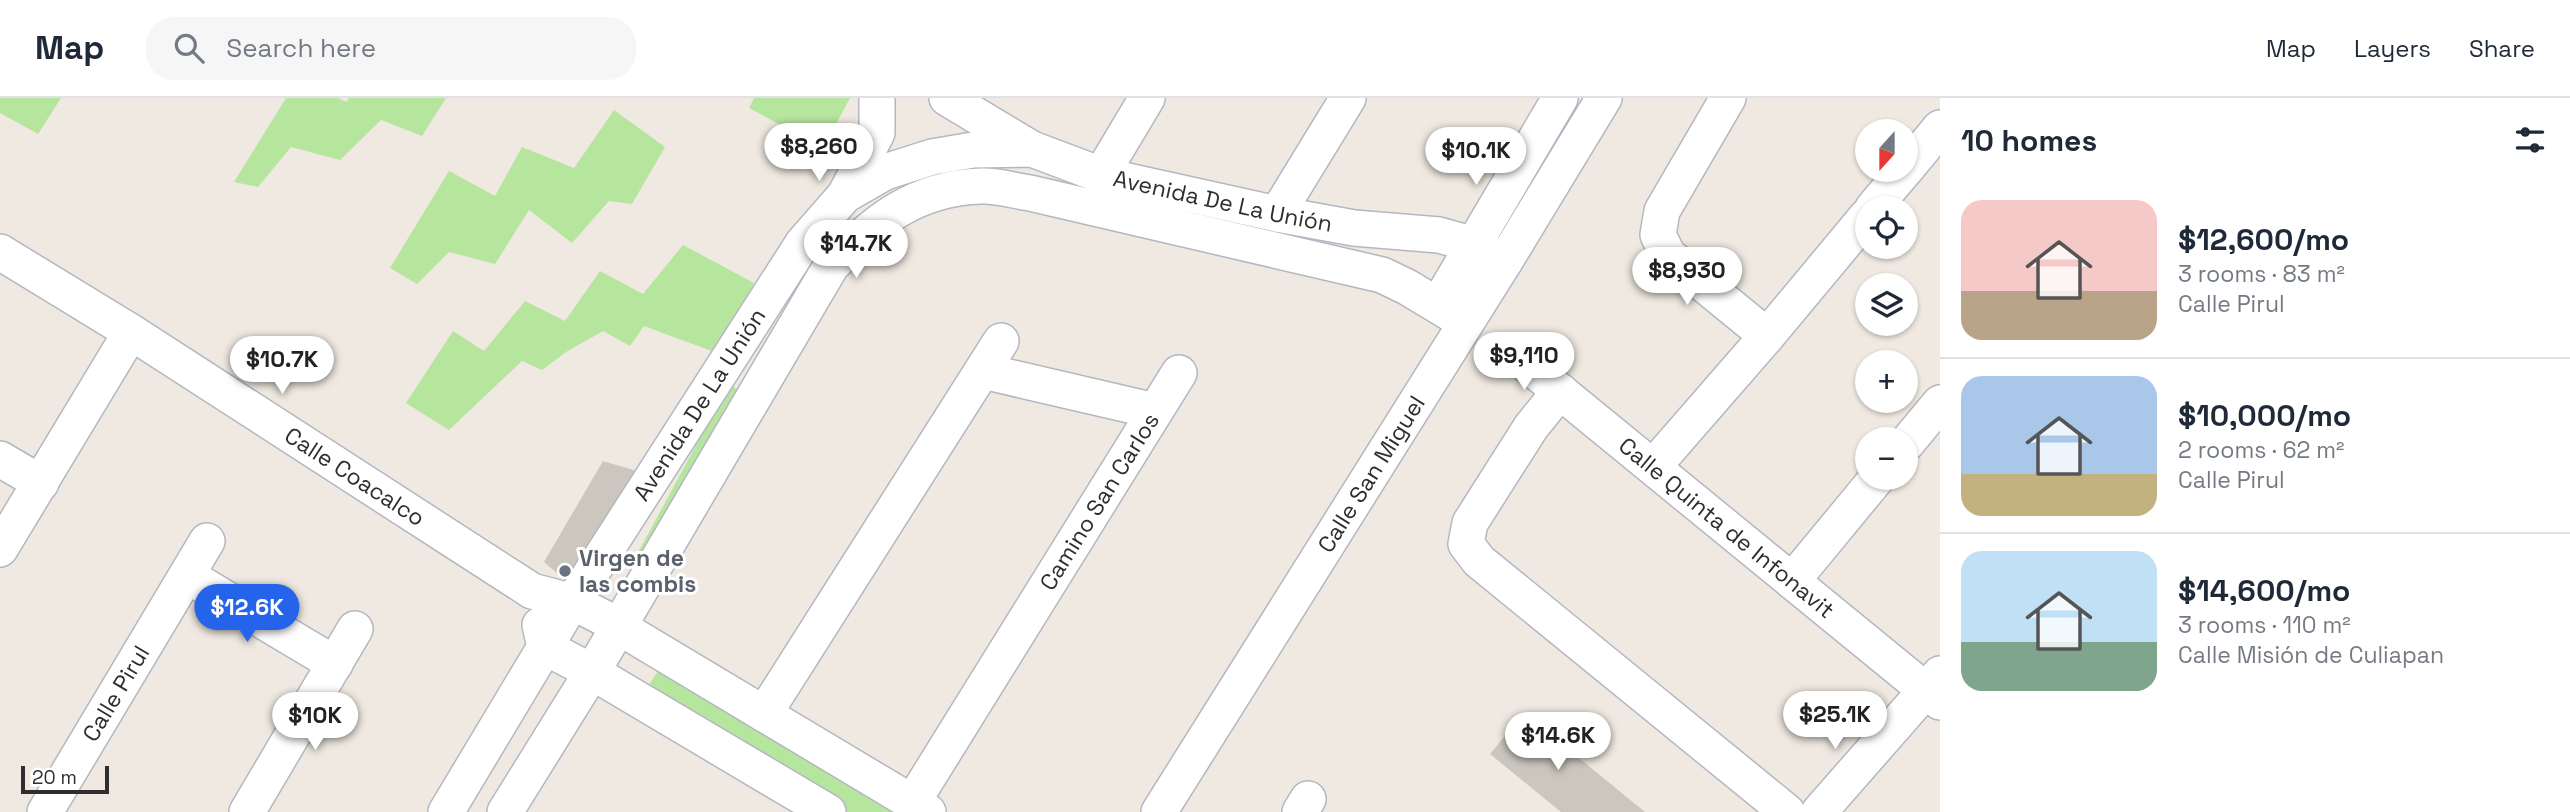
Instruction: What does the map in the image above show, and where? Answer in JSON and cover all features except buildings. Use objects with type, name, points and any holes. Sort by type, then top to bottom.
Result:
[{"type":"street","points":[[845,195],[877,133],[877,98]]},
{"type":"street","points":[[949,98],[1032,149]]},
{"type":"street","points":[[1101,174],[1147,98]]},
{"type":"street","points":[[1277,214],[1348,98]]},
{"type":"street","points":[[1452,313],[1475,245],[1560,98]]},
{"type":"street","name":"Calle San Miguel","points":[[1159,812],[1452,313],[1505,261],[1604,98]]},
{"type":"street","points":[[1728,98],[1662,211],[1658,235],[1668,255],[1767,336]]},
{"type":"street","points":[[1918,155],[1940,128]]},
{"type":"street","name":"Avenida De La Unión","points":[[446,812],[573,602],[803,243],[845,195],[886,172],[932,157],[973,150],[1032,149],[1101,174],[1277,214],[1354,228],[1439,235],[1475,245],[1505,261]]},
{"type":"street","points":[[1883,196],[1896,182]]},
{"type":"street","name":"Avenida De La Unión","points":[[505,812],[593,671],[831,266],[866,231],[900,207],[937,191],[984,186],[1030,193],[1382,275],[1452,313]]},
{"type":"street","points":[[1653,467],[1855,230]]},
{"type":"street","name":"Calle Coacalco","points":[[0,252],[131,332],[532,591],[573,602],[618,627],[920,807]]},
{"type":"street","points":[[0,549],[131,332]]},
{"type":"street","points":[[764,714],[1001,341]]},
{"type":"street","name":"Calle Quinta de Infonavit","points":[[1513,353],[1792,581],[1935,689]]},
{"type":"street","name":"Camino San Carlos","points":[[920,807],[1155,411],[983,371]]},
{"type":"street","points":[[1155,411],[1179,373]]},
{"type":"street","points":[[1560,391],[1531,427],[1470,523],[1466,544],[1479,561],[1787,812]]},
{"type":"street","points":[[1918,430],[1940,403]]},
{"type":"street","points":[[0,458],[41,483]]},
{"type":"street","points":[[1792,581],[1867,490]]},
{"type":"street","name":"Calle Pirul","points":[[45,812],[207,541]]},
{"type":"street","points":[[188,576],[335,664]]},
{"type":"street","points":[[532,591],[545,647],[593,671],[828,812]]},
{"type":"street","points":[[247,812],[355,629]]},
{"type":"street","points":[[1819,812],[1935,689]]},
{"type":"green space","points":[[0,98],[61,98],[38,134],[0,113]]},
{"type":"green space","points":[[286,98],[338,98],[346,102],[349,98],[446,98],[422,136],[381,120],[340,160],[291,147],[258,187],[234,182]]},
{"type":"green space","points":[[754,98],[850,98],[823,148],[749,108]]},
{"type":"green space","points":[[614,110],[665,147],[632,204],[609,201],[572,243],[529,210],[495,264],[449,252],[417,284],[390,268],[449,171],[495,196],[522,147],[574,168]]},
{"type":"green space","points":[[683,245],[754,283],[717,353],[644,326],[630,346],[603,331],[566,352],[542,370],[522,361],[449,430],[406,403],[453,331],[484,351],[525,301],[565,321],[600,271],[643,294]]},
{"type":"green space","points":[[729,384],[748,396],[649,573],[634,560]]},
{"type":"green space","points":[[662,665],[904,812],[846,812],[645,691]]},
{"type":"place","name":"Virgen de las combis","points":[[565,571]]}]
